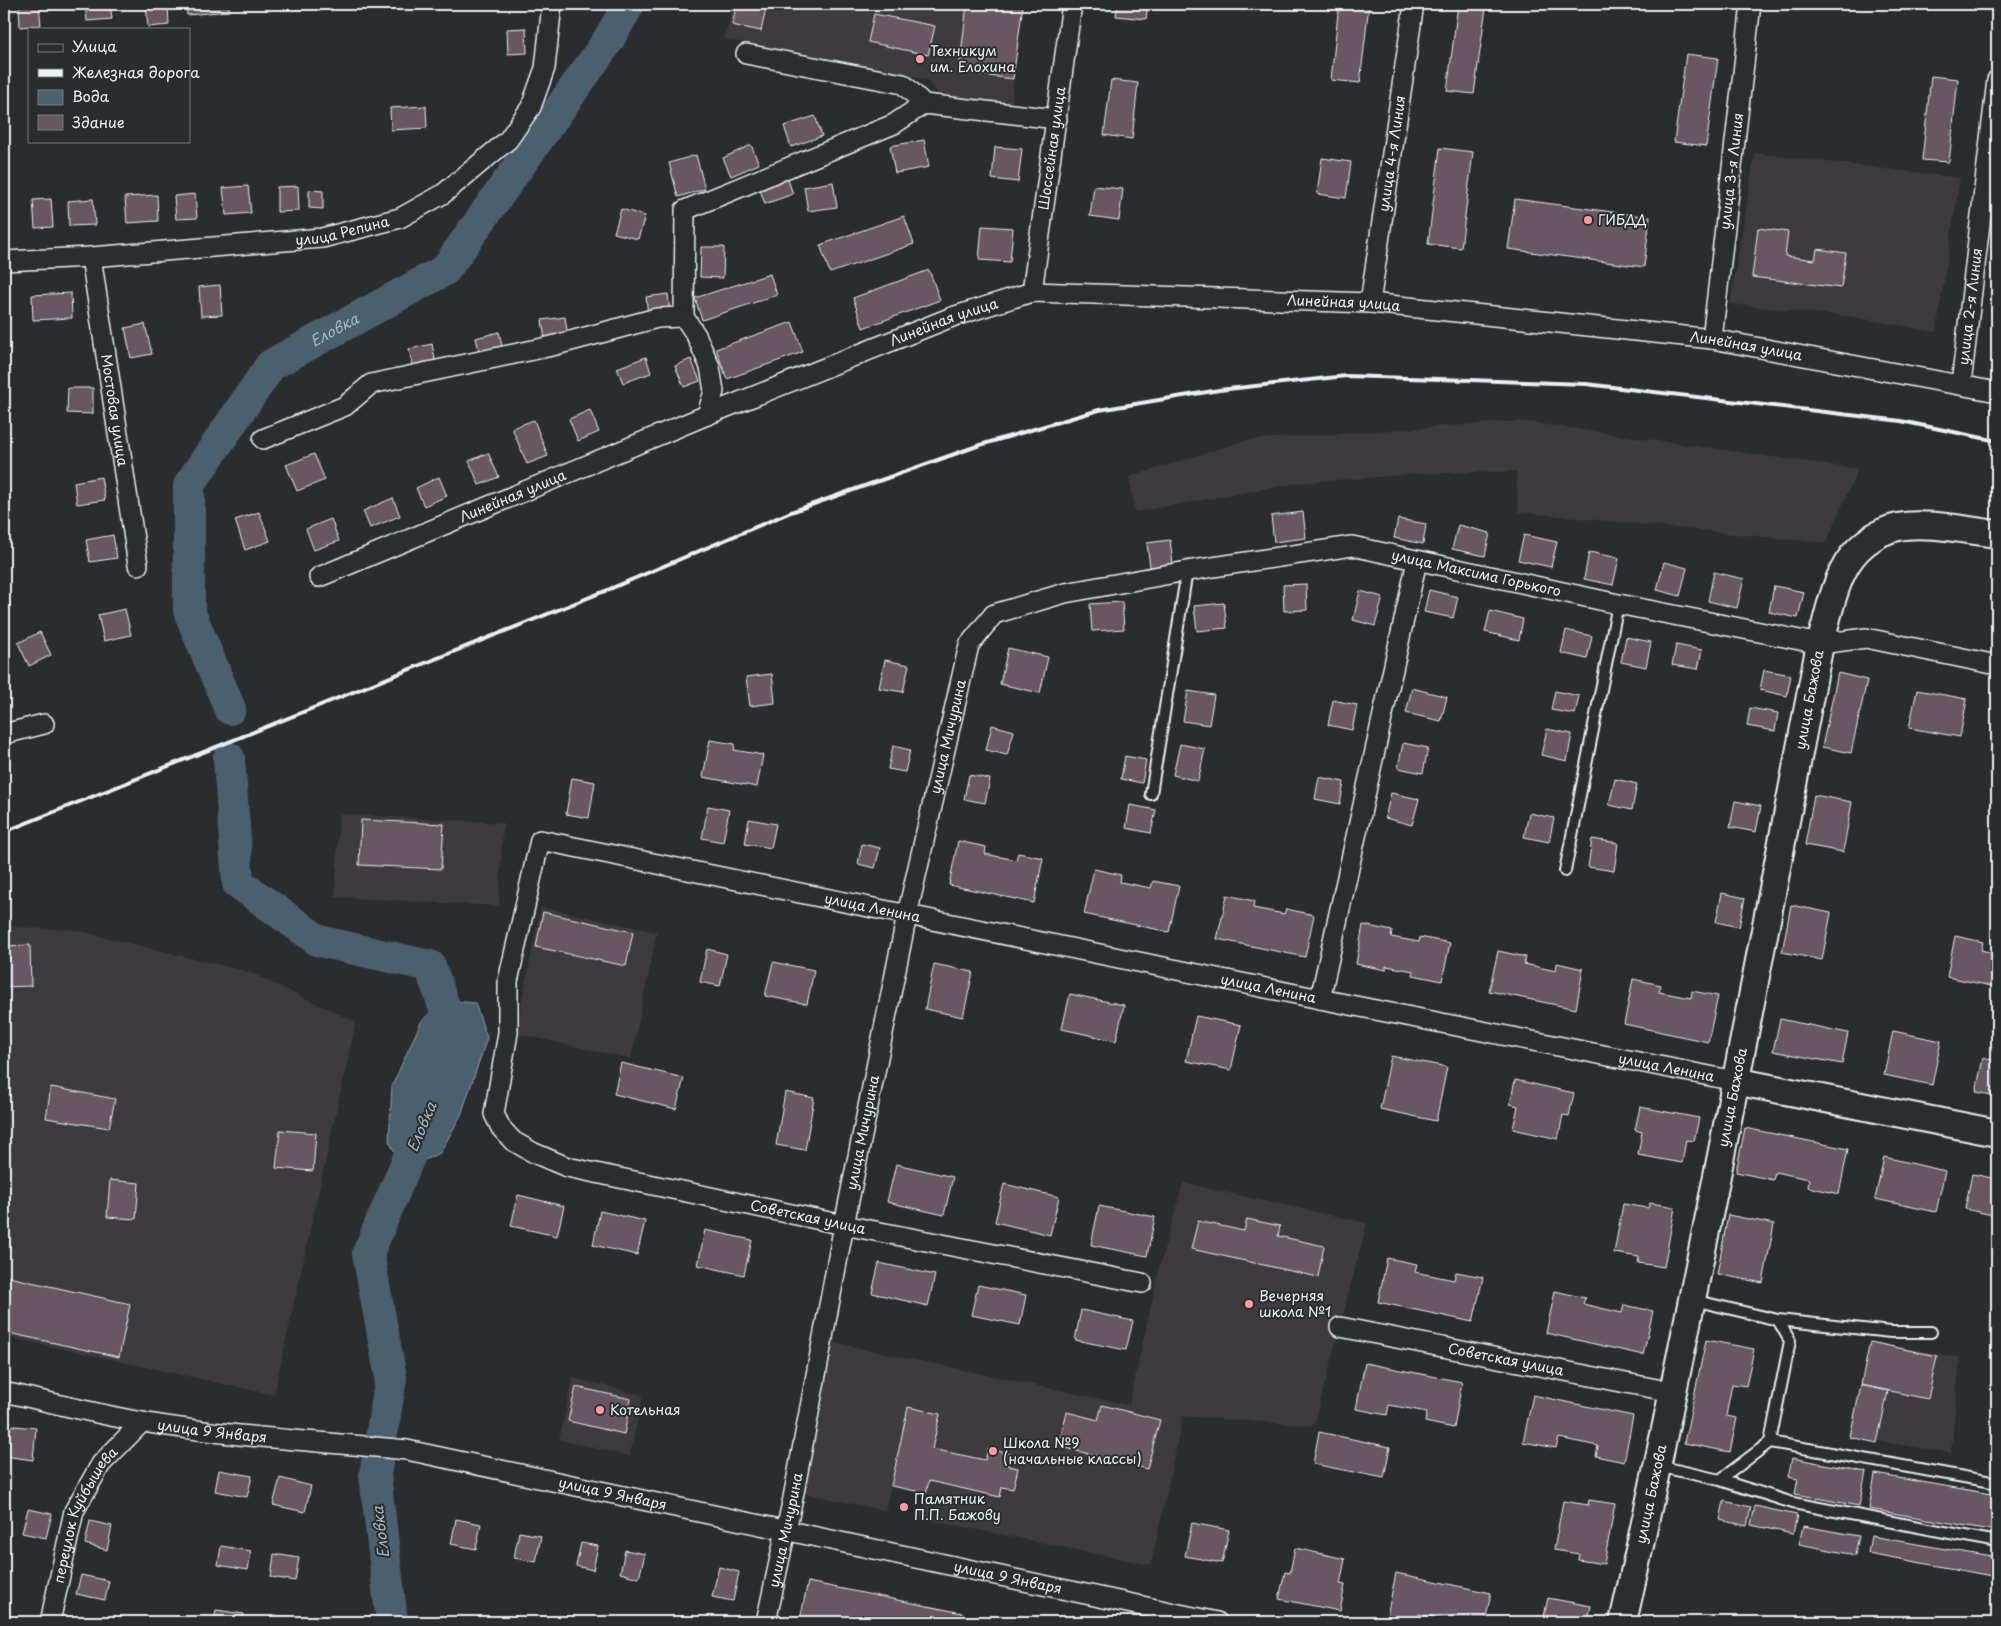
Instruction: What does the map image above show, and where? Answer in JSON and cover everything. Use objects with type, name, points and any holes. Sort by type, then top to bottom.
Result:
[{"type":"street","name":"улица Репина","points":[[4,261],[91,257],[322,238],[400,218],[443,194],[508,140],[532,107],[545,68],[552,4]]},
{"type":"street","name":"Шоссейная улица","points":[[1032,292],[1072,4]]},
{"type":"street","name":"улица 4-я Линия","points":[[1370,303],[1414,4]]},
{"type":"street","name":"улица 3-я Линия","points":[[1712,339],[1751,4]]},
{"type":"street","points":[[746,54],[903,84],[924,104],[1057,119]]},
{"type":"street","name":"улица 2-я Линия","points":[[1961,384],[1997,80]]},
{"type":"street","points":[[707,415],[714,391],[710,367],[696,335],[684,317],[686,210],[894,124],[924,104]]},
{"type":"street","name":"Мостовая улица","points":[[91,257],[138,564]]},
{"type":"street","name":"Линейная улица","points":[[319,578],[707,415],[952,317],[1032,292],[1370,303],[1712,339],[1997,392]]},
{"type":"street","points":[[263,439],[345,406],[371,384],[552,346],[657,318],[684,317]]},
{"type":"street","name":"улица Бажова","points":[[1623,1622],[1658,1466],[1692,1299],[1820,644],[1842,572],[1852,554],[1875,536],[1898,527],[1922,526],[1997,534]]},
{"type":"street","name":"улица Максима Горького","points":[[969,646],[994,614],[1065,592],[1352,546],[1618,604],[1820,644],[1866,638],[1997,665]]},
{"type":"street","points":[[1320,999],[1417,561]]},
{"type":"street","name":"улица Мичурина","points":[[766,1622],[786,1530],[844,1225],[907,914],[969,646]]},
{"type":"street","points":[[4,734],[44,724]]},
{"type":"street","name":"улица Ленина","points":[[494,1114],[508,1033],[508,981],[540,840],[1320,999],[1997,1133]]},
{"type":"street","name":"Советская улица","points":[[494,1114],[500,1128],[513,1141],[534,1153],[568,1167],[844,1225],[1142,1283]]},
{"type":"street","name":"Советская улица","points":[[1340,1327],[1672,1392]]},
{"type":"street","name":"улица 9 Января","points":[[4,1392],[142,1422],[268,1439],[342,1443],[407,1450],[786,1530],[1190,1620],[1217,1622]]},
{"type":"street","name":"переулок Куйбышева","points":[[50,1622],[74,1511],[101,1464],[142,1422]]},
{"type":"lane","points":[[1151,794],[1187,571]]},
{"type":"lane","points":[[1565,871],[1618,604]]},
{"type":"lane","points":[[1692,1299],[1778,1320],[1891,1332],[1931,1332]]},
{"type":"lane","points":[[1720,1480],[1770,1442],[1790,1341],[1778,1320]]},
{"type":"lane","points":[[1770,1442],[1997,1483]]},
{"type":"lane","points":[[1658,1466],[1720,1480],[1793,1503],[1997,1542]]},
{"type":"shaded area","name":"Техникум им. Елохина","points":[[734,4],[1023,4],[1013,79],[1012,105],[943,100],[927,80],[724,39]]},
{"type":"shaded area","points":[[1755,153],[1960,178],[1936,332],[1853,317],[1730,304]]},
{"type":"shaded area","points":[[1520,421],[1858,469],[1826,543],[1518,512],[1516,471],[1417,474],[1298,483],[1135,512],[1129,477],[1247,440]]},
{"type":"shaded area","points":[[339,814],[503,823],[499,906],[335,897]]},
{"type":"shaded area","points":[[541,907],[657,932],[631,1059],[515,1033]]},
{"type":"shaded area","points":[[4,927],[75,930],[249,972],[356,1022],[274,1395],[4,1336]]},
{"type":"shaded area","points":[[1183,1183],[1367,1223],[1314,1426],[1183,1416],[1151,1565],[919,1518],[926,1493],[909,1489],[891,1486],[885,1511],[803,1493],[831,1342],[1129,1405],[1160,1265]]},
{"type":"shaded area","points":[[1871,1341],[1960,1358],[1951,1453],[1848,1436]]},
{"type":"shaded area","points":[[573,1378],[643,1395],[630,1456],[559,1440]]},
{"type":"water","points":[[442,1000],[475,1003],[487,1038],[461,1115],[440,1153],[404,1169],[389,1141],[392,1086],[421,1022]]},
{"type":"building","points":[[39,4],[41,25],[20,27],[19,6]]},
{"type":"building","points":[[85,4],[110,4],[112,19],[87,21]]},
{"type":"building","points":[[146,4],[168,4],[169,25],[148,27]]},
{"type":"building","points":[[186,4],[229,4],[229,11],[187,15]]},
{"type":"building","points":[[294,4],[310,4],[310,8],[295,9]]},
{"type":"building","points":[[737,4],[767,4],[761,31],[732,25]]},
{"type":"building","points":[[967,4],[1023,4],[1013,79],[959,72]]},
{"type":"building","points":[[1118,4],[1148,4],[1146,19],[1116,16]]},
{"type":"building","points":[[1339,4],[1369,4],[1360,83],[1331,80]]},
{"type":"building","points":[[1458,4],[1486,7],[1474,94],[1447,91]]},
{"type":"building","points":[[1696,4],[1726,4],[1725,9]]},
{"type":"building","points":[[874,14],[935,26],[928,55],[868,42]]},
{"type":"building","points":[[526,28],[527,53],[508,54],[507,29]]},
{"type":"building","points":[[1686,54],[1718,58],[1706,146],[1674,142]]},
{"type":"building","points":[[1931,76],[1958,79],[1949,162],[1922,160]]},
{"type":"building","points":[[1111,80],[1138,83],[1132,139],[1104,135]]},
{"type":"building","points":[[426,106],[427,128],[391,130],[390,108]]},
{"type":"building","points":[[815,116],[822,136],[791,147],[784,126]]},
{"type":"building","points":[[924,140],[929,167],[895,173],[890,146]]},
{"type":"building","points":[[751,145],[759,164],[731,176],[723,158]]},
{"type":"building","points":[[995,147],[1022,149],[1018,182],[992,179]]},
{"type":"building","points":[[1440,148],[1473,152],[1461,248],[1428,244]]},
{"type":"building","points":[[696,155],[705,189],[678,197],[669,163]]},
{"type":"building","points":[[1322,158],[1351,162],[1346,198],[1317,194]]},
{"type":"building","points":[[787,177],[793,194],[765,204],[759,187]]},
{"type":"building","points":[[833,182],[837,207],[808,211],[804,187]]},
{"type":"building","points":[[248,186],[251,213],[226,215],[223,188]]},
{"type":"building","points":[[298,186],[299,211],[277,212],[277,187]]},
{"type":"building","points":[[1094,186],[1123,189],[1119,220],[1090,216]]},
{"type":"building","points":[[309,190],[323,191],[323,209],[309,208]]},
{"type":"building","points":[[195,194],[197,218],[176,219],[174,196]]},
{"type":"building","points":[[157,195],[158,221],[127,223],[125,197]]},
{"type":"building","points":[[51,199],[53,227],[35,228],[33,200]]},
{"type":"building","points":[[93,199],[95,225],[69,226],[68,201]]},
{"type":"building","points":[[1515,199],[1650,217],[1644,267],[1508,249]]},
{"type":"building","points":[[621,209],[645,216],[638,239],[614,233]]},
{"type":"building","points":[[904,216],[914,244],[830,273],[820,245]]},
{"type":"building","points":[[982,226],[1013,228],[1010,262],[979,260]]},
{"type":"building","points":[[1758,228],[1788,232],[1785,256],[1815,260],[1817,249],[1846,253],[1841,288],[1752,277]]},
{"type":"building","points":[[701,247],[724,247],[723,278],[700,277]]},
{"type":"building","points":[[929,270],[940,300],[863,328],[853,298]]},
{"type":"building","points":[[770,274],[777,295],[702,320],[695,298]]},
{"type":"building","points":[[220,285],[222,315],[201,316],[199,287]]},
{"type":"building","points":[[71,293],[72,318],[33,320],[32,295]]},
{"type":"building","points":[[668,294],[670,312],[648,315],[646,297]]},
{"type":"building","points":[[565,317],[568,337],[545,340],[542,320]]},
{"type":"building","points":[[792,322],[803,352],[727,379],[716,349]]},
{"type":"building","points":[[145,324],[152,354],[131,358],[125,328]]},
{"type":"building","points":[[499,332],[503,350],[480,355],[476,338]]},
{"type":"building","points":[[432,344],[436,364],[413,369],[409,349]]},
{"type":"building","points":[[646,357],[651,373],[623,383],[617,368]]},
{"type":"building","points":[[691,359],[700,381],[684,387],[675,366]]},
{"type":"building","points":[[68,388],[93,388],[93,414],[67,413]]},
{"type":"building","points":[[590,410],[599,432],[578,441],[569,419]]},
{"type":"building","points":[[534,420],[548,456],[527,464],[512,428]]},
{"type":"building","points":[[488,453],[499,477],[479,485],[469,461]]},
{"type":"building","points":[[314,454],[325,480],[297,491],[286,465]]},
{"type":"building","points":[[101,477],[105,500],[77,504],[74,482]]},
{"type":"building","points":[[439,477],[447,496],[424,506],[416,488]]},
{"type":"building","points":[[393,498],[400,516],[370,528],[363,511]]},
{"type":"building","points":[[259,512],[270,541],[245,550],[235,520]]},
{"type":"building","points":[[1303,512],[1306,538],[1274,542],[1271,516]]},
{"type":"building","points":[[331,519],[339,541],[314,550],[306,529]]},
{"type":"building","points":[[1398,519],[1426,524],[1423,544],[1394,538]]},
{"type":"building","points":[[1458,525],[1490,533],[1485,556],[1452,549]]},
{"type":"building","points":[[113,535],[117,558],[90,562],[86,540]]},
{"type":"building","points":[[1524,535],[1557,542],[1551,567],[1518,560]]},
{"type":"building","points":[[1170,540],[1173,564],[1150,567],[1147,543]]},
{"type":"building","points":[[1589,552],[1619,558],[1613,585],[1584,579]]},
{"type":"building","points":[[1664,562],[1687,568],[1680,596],[1657,590]]},
{"type":"building","points":[[1714,572],[1744,579],[1737,608],[1708,601]]},
{"type":"building","points":[[1306,584],[1307,610],[1284,611],[1283,585]]},
{"type":"building","points":[[1774,586],[1804,592],[1798,618],[1769,612]]},
{"type":"building","points":[[1429,590],[1458,597],[1453,618],[1424,612]]},
{"type":"building","points":[[1360,591],[1383,597],[1375,626],[1353,620]]},
{"type":"building","points":[[1122,602],[1124,629],[1092,631],[1090,604]]},
{"type":"building","points":[[1224,603],[1227,628],[1197,631],[1194,606]]},
{"type":"building","points":[[125,609],[131,635],[104,641],[98,615]]},
{"type":"building","points":[[1490,611],[1523,619],[1519,640],[1485,632]]},
{"type":"building","points":[[1566,630],[1592,636],[1587,659],[1561,653]]},
{"type":"building","points":[[40,632],[51,655],[29,666],[18,643]]},
{"type":"building","points":[[1626,637],[1651,642],[1646,667],[1621,662]]},
{"type":"building","points":[[1676,645],[1702,650],[1698,669],[1672,665]]},
{"type":"building","points":[[1008,648],[1048,657],[1040,693],[1000,684]]},
{"type":"building","points":[[885,660],[909,665],[903,692],[879,688]]},
{"type":"building","points":[[1764,670],[1791,675],[1787,696],[1760,690]]},
{"type":"building","points":[[1838,673],[1867,680],[1851,753],[1822,747]]},
{"type":"building","points":[[772,674],[775,703],[750,706],[746,677]]},
{"type":"building","points":[[1412,688],[1447,697],[1441,721],[1406,713]]},
{"type":"building","points":[[1917,690],[1967,699],[1960,737],[1909,728]]},
{"type":"building","points":[[1188,691],[1214,695],[1209,725],[1183,721]]},
{"type":"building","points":[[1555,691],[1579,696],[1575,714],[1551,710]]},
{"type":"building","points":[[1333,700],[1357,705],[1352,730],[1328,725]]},
{"type":"building","points":[[1750,708],[1778,713],[1775,731],[1747,726]]},
{"type":"building","points":[[992,725],[1014,731],[1007,755],[986,750]]},
{"type":"building","points":[[1547,729],[1572,734],[1567,761],[1541,755]]},
{"type":"building","points":[[710,740],[735,744],[734,750],[763,755],[757,787],[703,777]]},
{"type":"building","points":[[1403,743],[1428,748],[1423,773],[1398,768]]},
{"type":"building","points":[[1180,744],[1205,749],[1198,781],[1173,775]]},
{"type":"building","points":[[893,746],[910,750],[905,772],[888,769]]},
{"type":"building","points":[[1125,756],[1146,760],[1142,783],[1121,779]]},
{"type":"building","points":[[969,775],[990,779],[985,803],[964,799]]},
{"type":"building","points":[[1319,777],[1344,782],[1340,804],[1315,799]]},
{"type":"building","points":[[572,778],[595,782],[589,818],[566,814]]},
{"type":"building","points":[[1615,779],[1637,784],[1632,810],[1609,805]]},
{"type":"building","points":[[1391,793],[1419,799],[1412,825],[1385,818]]},
{"type":"building","points":[[1814,795],[1852,802],[1843,852],[1805,845]]},
{"type":"building","points":[[1735,801],[1761,806],[1756,832],[1730,827]]},
{"type":"building","points":[[1130,805],[1156,810],[1151,833],[1126,828]]},
{"type":"building","points":[[708,806],[729,810],[723,842],[702,838]]},
{"type":"building","points":[[1529,813],[1554,818],[1549,842],[1524,837]]},
{"type":"building","points":[[749,819],[776,824],[771,848],[745,844]]},
{"type":"building","points":[[361,820],[444,824],[441,869],[359,865]]},
{"type":"building","points":[[1592,839],[1618,843],[1614,871],[1588,867]]},
{"type":"building","points":[[958,841],[986,847],[985,854],[1016,860],[1018,853],[1043,858],[1034,903],[949,885]]},
{"type":"building","points":[[862,844],[880,848],[875,868],[858,864]]},
{"type":"building","points":[[1094,869],[1121,875],[1120,882],[1151,888],[1153,881],[1179,886],[1169,932],[1084,914]]},
{"type":"building","points":[[1722,893],[1745,898],[1739,927],[1716,922]]},
{"type":"building","points":[[1227,895],[1254,901],[1253,908],[1284,914],[1286,909],[1314,915],[1305,957],[1217,939]]},
{"type":"building","points":[[1791,905],[1831,913],[1822,960],[1782,952]]},
{"type":"building","points":[[543,912],[633,932],[626,966],[536,947]]},
{"type":"building","points":[[1363,925],[1392,931],[1391,937],[1419,942],[1420,937],[1450,943],[1442,981],[1413,975],[1414,971],[1386,966],[1386,970],[1356,964]]},
{"type":"building","points":[[1955,936],[1983,942],[1981,950],[1997,954],[1997,987],[1947,977]]},
{"type":"building","points":[[30,945],[31,986],[4,987],[4,946]]},
{"type":"building","points":[[707,949],[727,954],[720,986],[700,982]]},
{"type":"building","points":[[1498,951],[1526,957],[1524,964],[1556,971],[1557,963],[1583,969],[1576,1009],[1489,991]]},
{"type":"building","points":[[773,962],[814,970],[807,1004],[765,996]]},
{"type":"building","points":[[934,964],[973,972],[963,1017],[925,1009]]},
{"type":"building","points":[[1633,979],[1661,985],[1659,992],[1691,998],[1692,991],[1718,996],[1708,1042],[1624,1024]]},
{"type":"building","points":[[1070,994],[1124,1005],[1116,1041],[1062,1029]]},
{"type":"building","points":[[1196,1016],[1241,1025],[1231,1070],[1186,1061]]},
{"type":"building","points":[[1780,1019],[1848,1033],[1842,1064],[1773,1051]]},
{"type":"building","points":[[1893,1031],[1941,1041],[1932,1085],[1884,1075]]},
{"type":"building","points":[[1391,1056],[1447,1067],[1436,1121],[1380,1109]]},
{"type":"building","points":[[1983,1058],[1997,1061],[1997,1096],[1976,1092]]},
{"type":"building","points":[[621,1063],[684,1078],[676,1109],[614,1094]]},
{"type":"building","points":[[1515,1080],[1574,1093],[1569,1116],[1563,1115],[1558,1139],[1513,1129],[1518,1106],[1510,1104]]},
{"type":"building","points":[[51,1087],[115,1099],[109,1128],[46,1118]]},
{"type":"building","points":[[785,1092],[814,1098],[805,1150],[776,1145]]},
{"type":"building","points":[[1640,1107],[1699,1118],[1694,1141],[1686,1140],[1682,1163],[1638,1155],[1642,1132],[1635,1130]]},
{"type":"building","points":[[1745,1128],[1848,1149],[1839,1194],[1808,1187],[1809,1179],[1775,1172],[1773,1180],[1736,1172]]},
{"type":"building","points":[[280,1130],[316,1133],[313,1171],[276,1168]]},
{"type":"building","points":[[1884,1157],[1945,1171],[1936,1212],[1875,1199]]},
{"type":"building","points":[[896,1164],[953,1177],[944,1215],[887,1202]]},
{"type":"building","points":[[1972,1174],[1997,1179],[1997,1216],[1965,1209]]},
{"type":"building","points":[[110,1180],[139,1183],[136,1219],[107,1217]]},
{"type":"building","points":[[1004,1184],[1059,1197],[1050,1235],[995,1222]]},
{"type":"building","points":[[518,1195],[564,1206],[557,1236],[511,1226]]},
{"type":"building","points":[[1650,1203],[1675,1207],[1664,1267],[1638,1263],[1639,1257],[1614,1253],[1623,1204],[1648,1208]]},
{"type":"building","points":[[1099,1206],[1155,1217],[1147,1256],[1091,1245]]},
{"type":"building","points":[[600,1211],[645,1221],[637,1255],[593,1245]]},
{"type":"building","points":[[1728,1215],[1774,1224],[1763,1283],[1717,1274]]},
{"type":"building","points":[[1247,1219],[1280,1226],[1278,1236],[1324,1246],[1318,1277],[1191,1249],[1198,1221],[1244,1231]]},
{"type":"building","points":[[705,1230],[752,1240],[744,1275],[698,1265]]},
{"type":"building","points":[[1387,1258],[1417,1264],[1415,1272],[1454,1280],[1456,1272],[1483,1277],[1473,1322],[1378,1302]]},
{"type":"building","points":[[879,1263],[935,1275],[928,1306],[872,1293]]},
{"type":"building","points":[[4,1276],[130,1304],[119,1357],[4,1332]]},
{"type":"building","points":[[978,1285],[1026,1295],[1020,1325],[971,1315]]},
{"type":"building","points":[[1555,1291],[1585,1298],[1583,1304],[1622,1313],[1624,1305],[1653,1311],[1643,1355],[1546,1333]]},
{"type":"building","points":[[1081,1310],[1133,1321],[1126,1350],[1075,1340]]},
{"type":"building","points":[[1706,1340],[1754,1349],[1746,1386],[1732,1384],[1726,1416],[1737,1418],[1730,1452],[1684,1443]]},
{"type":"building","points":[[1870,1342],[1937,1356],[1928,1399],[1861,1385]]},
{"type":"building","points":[[1365,1363],[1462,1382],[1454,1428],[1425,1422],[1427,1412],[1389,1405],[1387,1415],[1356,1409]]},
{"type":"building","points":[[1861,1385],[1888,1391],[1877,1443],[1850,1437]]},
{"type":"building","name":"Котельная","points":[[576,1387],[631,1399],[624,1434],[568,1421]]},
{"type":"building","points":[[1533,1395],[1633,1416],[1624,1462],[1596,1456],[1598,1446],[1559,1438],[1556,1448],[1523,1442]]},
{"type":"building","points":[[1102,1405],[1160,1420],[1147,1469],[1058,1446],[1067,1412],[1098,1420]]},
{"type":"building","points":[[908,1407],[940,1414],[932,1449],[985,1460],[988,1449],[1011,1454],[1008,1466],[1018,1468],[1013,1489],[1002,1487],[1000,1497],[929,1481],[926,1493],[891,1486]]},
{"type":"building","points":[[4,1425],[36,1428],[33,1460],[4,1456]]},
{"type":"building","points":[[1319,1432],[1390,1447],[1384,1478],[1313,1464]]},
{"type":"building","points":[[1997,1437],[1997,1465],[1992,1464]]},
{"type":"building","points":[[1792,1458],[1866,1472],[1859,1506],[1795,1494],[1798,1479],[1788,1477]]},
{"type":"building","points":[[219,1470],[252,1476],[247,1497],[215,1491]]},
{"type":"building","points":[[1875,1474],[1997,1495],[1997,1531],[1869,1509]]},
{"type":"building","points":[[280,1478],[311,1486],[305,1512],[273,1505]]},
{"type":"building","points":[[1589,1500],[1615,1504],[1604,1564],[1578,1560],[1579,1554],[1554,1550],[1563,1501],[1588,1505]]},
{"type":"building","points":[[1724,1501],[1751,1507],[1747,1526],[1720,1520]]},
{"type":"building","points":[[1755,1506],[1797,1515],[1793,1534],[1751,1525]]},
{"type":"building","points":[[28,1509],[52,1514],[46,1538],[22,1533]]},
{"type":"building","points":[[456,1519],[481,1524],[476,1549],[451,1544]]},
{"type":"building","points":[[90,1521],[112,1526],[107,1550],[85,1544]]},
{"type":"building","points":[[1192,1523],[1229,1530],[1222,1563],[1185,1556]]},
{"type":"building","points":[[1803,1526],[1859,1536],[1855,1555],[1799,1544]]},
{"type":"building","points":[[519,1532],[541,1536],[536,1562],[514,1558]]},
{"type":"building","points":[[1871,1536],[1997,1558],[1997,1577],[1868,1553]]},
{"type":"building","points":[[581,1543],[598,1546],[593,1570],[576,1566]]},
{"type":"building","points":[[221,1546],[251,1551],[248,1570],[218,1565]]},
{"type":"building","points":[[1295,1548],[1345,1559],[1340,1584],[1345,1585],[1340,1611],[1279,1599],[1285,1572],[1290,1573]]},
{"type":"building","points":[[625,1550],[645,1554],[639,1578],[620,1573]]},
{"type":"building","points":[[274,1554],[299,1558],[295,1581],[271,1577]]},
{"type":"building","points":[[719,1567],[739,1572],[733,1601],[712,1597]]},
{"type":"building","points":[[1396,1573],[1491,1593],[1485,1622],[1457,1622],[1419,1614],[1416,1622],[1387,1616]]},
{"type":"building","points":[[81,1575],[109,1581],[105,1600],[76,1594]]},
{"type":"building","points":[[808,1582],[962,1613],[960,1622],[815,1622],[800,1619]]},
{"type":"building","points":[[1548,1598],[1591,1606],[1588,1622],[1535,1622],[1536,1620],[1543,1621]]},
{"type":"building","points":[[216,1610],[244,1614],[243,1622],[214,1622]]},
{"type":"building","points":[[277,1616],[303,1618],[303,1622],[276,1622]]},
{"type":"waterway","name":"Еловка","points":[[230,709],[189,611],[189,485],[271,365],[445,270],[607,42],[629,4]]},
{"type":"waterway","name":"Еловка","points":[[229,758],[238,883],[319,941],[430,966],[457,1043]]},
{"type":"waterway","name":"Еловка","points":[[392,1622],[375,1475],[391,1378],[368,1253],[422,1127]]},
{"type":"railway","points":[[4,832],[605,591],[791,512],[980,445],[1099,410],[1219,390],[1346,376],[1586,384],[1901,421],[1997,441]]},
{"type":"place","name":"Техникум им. Елохина","points":[[920,59]]},
{"type":"place","name":"ГИБДД","points":[[1588,220]]},
{"type":"place","name":"Вечерняя школа №1","points":[[1249,1304]]},
{"type":"place","name":"Котельная","points":[[600,1410]]},
{"type":"place","name":"Школа №9 (начальные классы)","points":[[993,1451]]},
{"type":"place","name":"Памятник П.П. Бажову","points":[[904,1507]]}]
